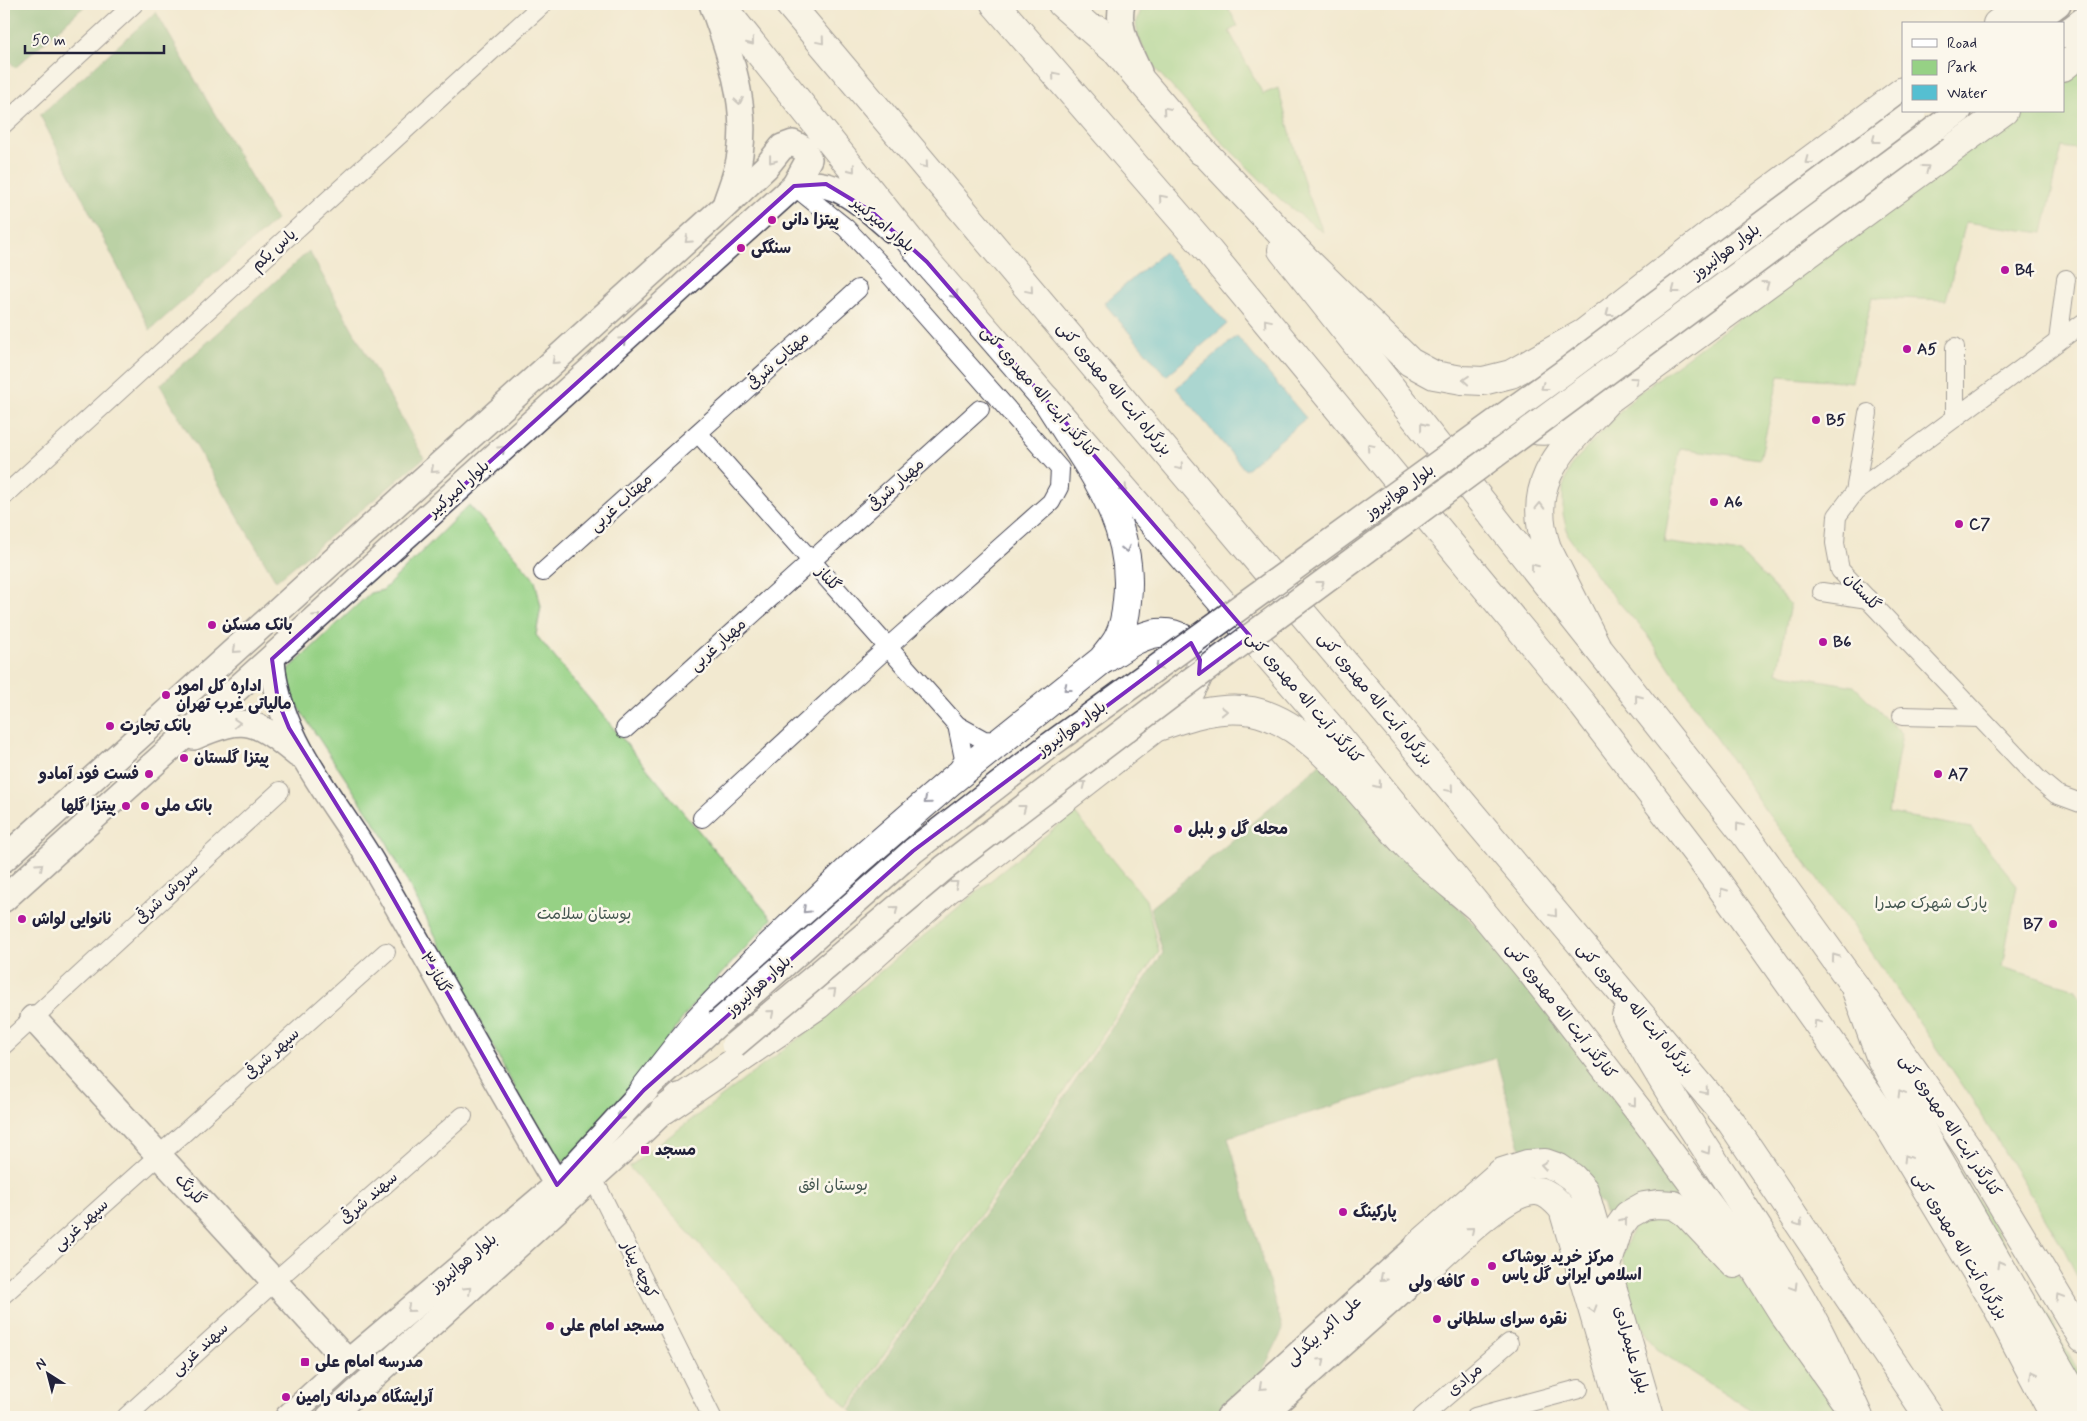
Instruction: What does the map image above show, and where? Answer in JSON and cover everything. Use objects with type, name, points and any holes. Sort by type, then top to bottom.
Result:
[{"type":"main road","points":[[712,4],[727,47],[741,112],[740,154],[724,207]]},
{"type":"main road","name":"کنارگذر آیت اله مهدوی کنی","points":[[720,4],[927,262],[1337,736],[1529,969],[1646,1119],[1750,1261],[1786,1318],[1858,1417]]},
{"type":"main road","name":"بزرگراه آیت اله مهدوی کنی","points":[[789,4],[1731,1122],[1929,1417]]},
{"type":"main road","name":"بزرگراه آیت اله مهدوی کنی","points":[[995,4],[1201,242],[1552,667],[1698,855],[1876,1107],[1995,1303],[2055,1417]]},
{"type":"main road","points":[[1062,4],[1112,48]]},
{"type":"main road","name":"کنارگذر آیت اله مهدوی کنی","points":[[1077,4],[1332,310],[1700,774],[1854,984],[1968,1148],[2083,1339]]},
{"type":"main road","points":[[1122,4],[1119,15],[1123,36],[1144,84]]},
{"type":"main road","points":[[2000,22],[2025,4]]},
{"type":"main road","points":[[2034,22],[2058,4]]},
{"type":"main road","points":[[2064,34],[2083,20]]},
{"type":"main road","points":[[2064,66],[2083,52]]},
{"type":"main road","points":[[1902,91],[1716,230],[1520,383],[1513,392],[1510,404],[1515,417],[1523,426],[1534,431],[1547,431],[1564,426],[1608,400],[2003,112]]},
{"type":"main road","name":"بلوار هوانیروز","points":[[288,1417],[348,1362],[556,1185],[644,1090],[913,851],[1050,745],[1563,373],[1913,112]]},
{"type":"main road","name":"بلوار هوانیروز","points":[[328,1417],[624,1149],[734,1045],[944,868],[1154,707],[1958,112]]},
{"type":"main road","points":[[1186,133],[1375,330],[1410,362],[1434,375],[1462,380],[1483,381],[1511,374],[1584,333]]},
{"type":"main road","name":"بلوار امیرکبیر","points":[[4,858],[724,207],[766,167],[782,147],[793,142],[804,148],[809,159],[794,186],[4,899]]},
{"type":"main road","name":"بلوار امیرکبیر","points":[[794,186],[808,182],[826,184],[840,190],[871,211],[927,262]]},
{"type":"main road","points":[[1046,399],[1114,510],[1128,556],[1129,584],[1126,614],[1118,637],[1102,660]]},
{"type":"main road","points":[[1597,646],[1547,548],[1540,522],[1540,500],[1545,477],[1555,459],[1608,400]]},
{"type":"main road","points":[[644,1090],[698,1021],[768,947],[854,864],[1000,741],[1102,660],[1136,641],[1158,633],[1180,636],[1192,644],[1200,660],[1199,675],[1188,696],[1156,728],[946,891],[818,1005],[664,1110]]},
{"type":"main road","points":[[272,659],[273,682],[278,701],[309,764]]},
{"type":"main road","points":[[1156,728],[1196,713],[1221,710],[1252,711],[1276,719],[1299,731],[1322,752],[1408,847],[1477,907]]},
{"type":"main road","points":[[175,745],[222,725],[248,723],[271,733],[309,764]]},
{"type":"main road","name":"گلناز ۳","points":[[309,764],[374,865],[498,1087],[556,1185]]},
{"type":"main road","points":[[1603,972],[1665,1084],[1796,1289],[1820,1334],[1858,1417]]},
{"type":"main road","points":[[1854,984],[1881,1059],[2062,1371],[2083,1413]]},
{"type":"main road","name":"گلرنگ","points":[[32,1018],[348,1362]]},
{"type":"main road","name":"بلوار علیمرادی","points":[[1426,1253],[1502,1172],[1527,1164],[1545,1163],[1559,1168],[1572,1177],[1584,1190],[1650,1417]]},
{"type":"main road","name":"بلوار علیمرادی","points":[[1426,1253],[1508,1199],[1535,1191],[1551,1196],[1563,1209],[1624,1417]]},
{"type":"main road","points":[[1607,1266],[1619,1227],[1628,1215],[1644,1206],[1658,1204],[1674,1205],[1686,1213],[1786,1318]]},
{"type":"main road","name":"علی اکبر بیگدلی","points":[[1229,1417],[1426,1253]]},
{"type":"main road","name":"علی اکبر بیگدلی","points":[[1260,1417],[1426,1253]]},
{"type":"street","points":[[4,124],[134,4]]},
{"type":"street","name":"یاس یکم","points":[[4,496],[544,4]]},
{"type":"street","points":[[702,818],[888,647],[1051,502],[1059,486],[1060,469],[880,264],[846,228],[794,186]]},
{"type":"street","points":[[2058,342],[2066,280]]},
{"type":"street","name":"مهتاب شرقی","points":[[698,433],[858,289]]},
{"type":"street","name":"گلستان","points":[[2083,323],[1855,492],[1837,516],[1835,543],[1840,570],[1980,718],[2038,779],[2056,794],[2083,804]]},
{"type":"street","points":[[1955,347],[1955,418]]},
{"type":"street","name":"مهیار شرقی","points":[[812,561],[980,409]]},
{"type":"street","points":[[1855,492],[1868,413]]},
{"type":"street","name":"گلناز","points":[[698,433],[957,725]]},
{"type":"street","name":"مهتاب غربی","points":[[543,572],[698,433]]},
{"type":"street","name":"مهیار غربی","points":[[625,729],[812,561]]},
{"type":"street","points":[[1822,592],[1868,599]]},
{"type":"street","points":[[1902,716],[1980,718]]},
{"type":"street","points":[[957,725],[984,740],[1000,741]]},
{"type":"street","points":[[951,781],[964,759],[957,725]]},
{"type":"street","name":"سروش شرقی","points":[[4,1045],[280,790]]},
{"type":"street","name":"سپهر شرقی","points":[[158,1156],[386,952]]},
{"type":"street","name":"سهند شرقی","points":[[275,1281],[463,1116]]},
{"type":"street","name":"سپهر غربی","points":[[4,1294],[158,1156]]},
{"type":"street","name":"کوچه پینار","points":[[592,1176],[712,1417]]},
{"type":"street","name":"سهند غربی","points":[[126,1417],[275,1281]]},
{"type":"street","name":"مرادی","points":[[1422,1417],[1509,1343]]},
{"type":"street","points":[[1476,1417],[1579,1389]]},
{"type":"highlighted area","points":[[826,184],[871,211],[927,262],[1250,636],[1199,674],[1200,660],[1191,643],[913,851],[644,1090],[557,1185],[374,865],[289,728],[278,701],[272,659],[794,186]]},
{"type":"green space","points":[[4,4],[87,4],[15,68],[4,53]]},
{"type":"green space","points":[[1143,4],[1226,4],[1238,26],[1229,31],[1263,94],[1278,88],[1305,186],[1323,232],[1282,201],[1219,139],[1152,65],[1139,39],[1136,24]]},
{"type":"green space","points":[[156,12],[276,220],[150,330],[40,115]]},
{"type":"green space","name":"پارک شهرک صدرا","points":[[2083,62],[2083,150],[2062,147],[2043,233],[1966,222],[1946,300],[1872,297],[1852,382],[1779,376],[1760,459],[1680,448],[1664,542],[1741,553],[1790,604],[1777,673],[1854,686],[1902,734],[1888,813],[1971,828],[2017,885],[2002,967],[2076,989],[2083,1004],[2083,1288],[2063,1247],[1968,1093],[1850,921],[1765,810],[1647,634],[1605,587],[1568,536],[1563,514],[1563,487],[1571,465],[1637,394],[1923,184],[2017,112],[2064,112],[2064,76]]},
{"type":"green space","points":[[309,251],[424,458],[276,581],[160,385]]},
{"type":"green space","name":"بوستان سلامت","points":[[469,505],[535,580],[541,607],[536,635],[772,919],[690,1008],[631,1091],[568,1162],[550,1156],[384,837],[290,695],[288,670],[370,593],[383,590]]},
{"type":"green space","points":[[1322,762],[1486,937],[1522,979],[1726,1245],[1685,1203],[1612,1230],[1602,1204],[1522,1154],[1496,1058],[1228,1137],[1283,1330],[1253,1390],[1222,1417],[858,1417],[850,1410],[1163,953],[1150,908],[1228,844]]},
{"type":"green space","name":"بوستان افق","points":[[1074,812],[1146,900],[1159,952],[848,1408],[629,1167],[807,1032]]},
{"type":"green space","points":[[1933,1126],[2052,1323],[2083,1380],[2083,1396]]},
{"type":"green space","points":[[1643,1216],[1679,1219],[1740,1278],[1781,1329],[1843,1417],[1762,1417],[1656,1349],[1639,1322],[1632,1303],[1622,1256],[1636,1220]]},
{"type":"water","points":[[1164,252],[1227,324],[1166,376],[1104,303]]},
{"type":"water","points":[[1237,336],[1306,418],[1245,470],[1176,388]]},
{"type":"place","name":"پیتزا دانی","points":[[772,220]]},
{"type":"place","name":"سنگکی","points":[[741,248]]},
{"type":"place","name":"B4","points":[[2005,270]]},
{"type":"place","name":"A5","points":[[1907,349]]},
{"type":"place","name":"B5","points":[[1816,420]]},
{"type":"place","name":"A6","points":[[1714,502]]},
{"type":"place","name":"C7","points":[[1959,524]]},
{"type":"place","name":"بانک مسکن","points":[[212,625]]},
{"type":"place","name":"B6","points":[[1823,642]]},
{"type":"place","name":"اداره کل امور مالیاتی غرب تهران","points":[[166,695]]},
{"type":"place","name":"بانک تجارت","points":[[110,726]]},
{"type":"place","name":"پیتزا گلستان","points":[[184,758]]},
{"type":"place","name":"فست فود آمادو","points":[[149,774]]},
{"type":"place","name":"A7","points":[[1938,774]]},
{"type":"place","name":"پیتزا گلها","points":[[126,806]]},
{"type":"place","name":"بانک ملی","points":[[145,806]]},
{"type":"place","name":"محله گل و بلبل","points":[[1178,829]]},
{"type":"place","name":"نانوایی لواش","points":[[22,919]]},
{"type":"place","name":"B7","points":[[2053,924]]},
{"type":"place","name":"مسجد","points":[[645,1150]]},
{"type":"place","name":"پارکینگ","points":[[1343,1212]]},
{"type":"place","name":"مرکز خرید پوشاک اسلامی ایرانی گل یاس","points":[[1492,1266]]},
{"type":"place","name":"کافه ولی","points":[[1475,1282]]},
{"type":"place","name":"نقره سرای سلطانی","points":[[1437,1319]]},
{"type":"place","name":"مسجد امام علی","points":[[550,1326]]},
{"type":"place","name":"مدرسه امام علی","points":[[305,1362]]},
{"type":"place","name":"آرایشگاه مردانه رامین","points":[[286,1397]]}]
